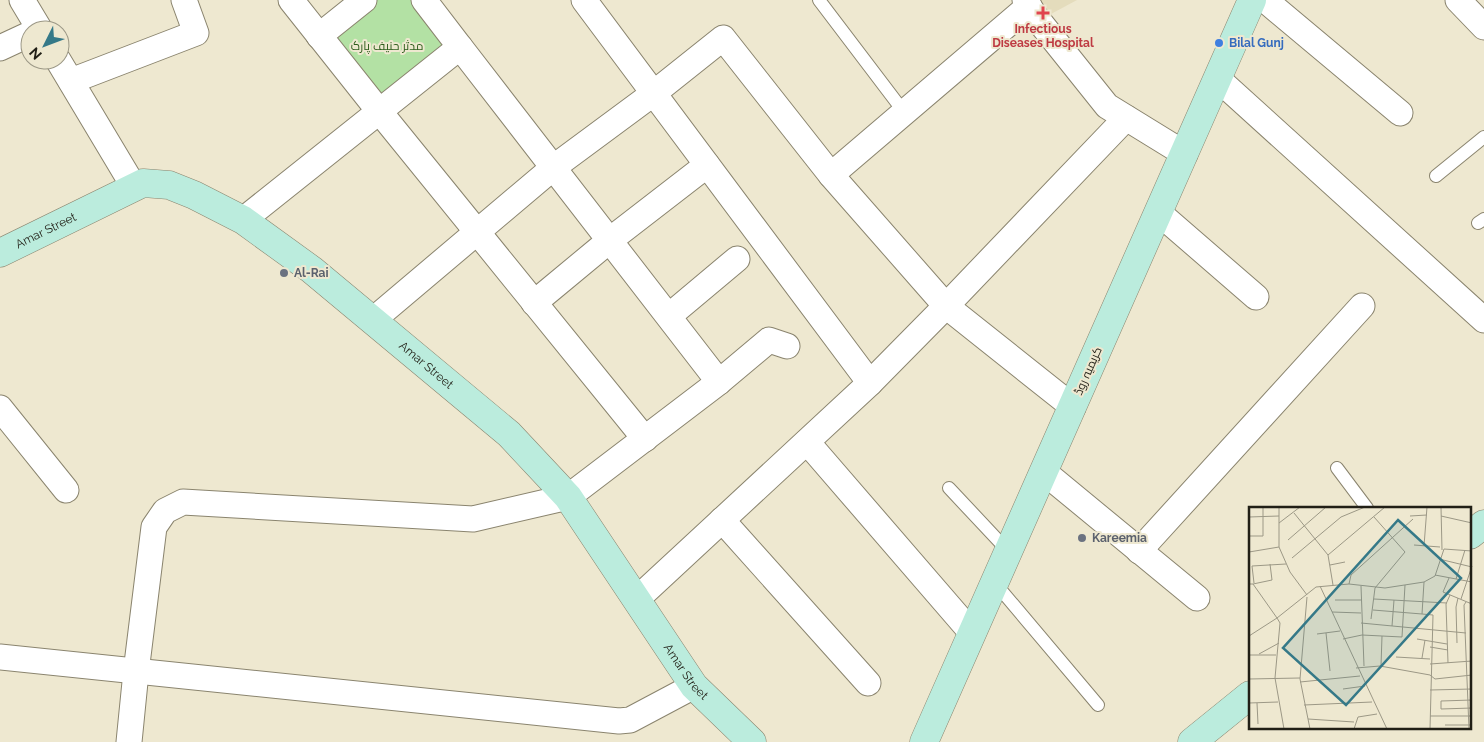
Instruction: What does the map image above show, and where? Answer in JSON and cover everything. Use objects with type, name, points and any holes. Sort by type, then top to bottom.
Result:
[{"type":"main road","name":"کریمیہ روڈ","points":[[924,742],[1252,0]]},
{"type":"main road","name":"Amar Street","points":[[3,245],[143,183],[169,185],[194,195],[242,220],[312,270],[509,434],[568,497],[694,686],[752,742]]},
{"type":"main road","points":[[1472,533],[1484,524]]},
{"type":"main road","points":[[1192,742],[1249,696]]},
{"type":"street","points":[[22,0],[34,20]]},
{"type":"street","points":[[71,82],[196,33],[184,0]]},
{"type":"street","points":[[291,0],[379,112],[645,440]]},
{"type":"street","points":[[319,36],[364,0]]},
{"type":"street","points":[[424,0],[719,382]]},
{"type":"street","points":[[584,0],[870,382]]},
{"type":"street","points":[[1265,0],[1400,113]]},
{"type":"street","points":[[1458,0],[1484,27]]},
{"type":"street","points":[[831,175],[1027,3],[1038,21],[1107,106],[1185,154]]},
{"type":"street","points":[[373,320],[554,167],[654,94],[723,38],[831,175],[946,306],[1073,406]]},
{"type":"street","points":[[0,48],[20,39]]},
{"type":"street","points":[[242,220],[460,47]]},
{"type":"street","points":[[64,70],[134,187]]},
{"type":"street","points":[[1218,78],[1484,320]]},
{"type":"street","points":[[637,599],[870,382],[946,306],[1126,118]]},
{"type":"street","points":[[534,303],[610,240],[707,165]]},
{"type":"street","points":[[1159,213],[1256,298]]},
{"type":"street","points":[[669,316],[737,259]]},
{"type":"street","points":[[1139,551],[1362,306]]},
{"type":"street","points":[[129,742],[154,527],[165,511],[183,502],[473,520],[568,497],[645,440],[769,340],[787,346]]},
{"type":"street","points":[[4,421],[66,490]]},
{"type":"street","points":[[807,442],[972,633]]},
{"type":"street","points":[[1044,472],[1197,598]]},
{"type":"street","points":[[722,520],[868,683]]},
{"type":"street","points":[[0,657],[619,721],[630,720],[694,686]]},
{"type":"lane","points":[[819,0],[904,112]]},
{"type":"lane","points":[[1436,176],[1484,138]]},
{"type":"lane","points":[[1338,468],[1366,507]]},
{"type":"lane","points":[[949,488],[1009,552]]},
{"type":"lane","points":[[995,583],[1098,705]]},
{"type":"shaded area","name":"Infectious Diseases Hospital","points":[[1025,0],[1077,0],[1038,21]]},
{"type":"green space","name":"مدثر حنیف پارک","points":[[364,0],[424,0],[460,47],[379,111],[319,36]]},
{"type":"place","name":"Infectious Diseases Hospital","points":[[1043,13]]},
{"type":"place","name":"Bilal Gunj","points":[[1219,43]]},
{"type":"place","name":"Al-Rai","points":[[284,273]]},
{"type":"place","name":"Kareemia","points":[[1082,538]]}]
